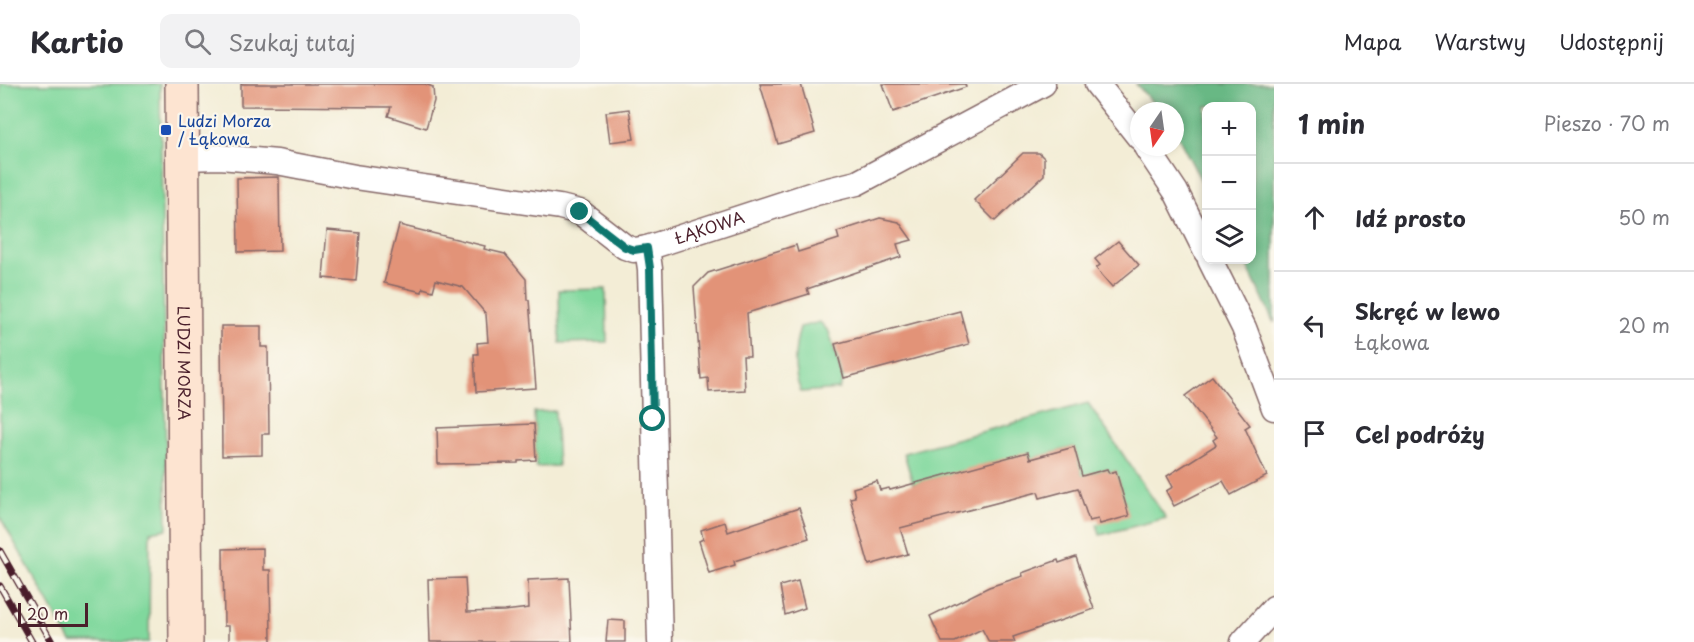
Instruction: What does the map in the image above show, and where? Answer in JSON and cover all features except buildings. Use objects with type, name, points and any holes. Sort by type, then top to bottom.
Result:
[{"type":"street","name":"LUDZI MORZA","points":[[182,84],[186,642]]},
{"type":"street","name":"ŁĄKOWA","points":[[184,158],[220,157],[276,162],[355,177],[560,207],[580,212],[625,247],[634,250],[647,248],[816,193],[857,183],[1043,84]]},
{"type":"street","points":[[1097,84],[1130,126]]},
{"type":"street","points":[[1152,156],[1176,192],[1202,244]]},
{"type":"street","points":[[647,248],[650,268],[660,642]]},
{"type":"street","points":[[1212,264],[1244,328],[1274,408]]},
{"type":"street","points":[[1243,642],[1274,608]]},
{"type":"green space","points":[[0,84],[160,84],[167,529],[150,532],[149,642],[71,642],[0,517]]},
{"type":"green space","points":[[1136,84],[1274,84],[1274,323],[1246,264],[1256,264],[1256,102],[1202,102],[1202,182],[1184,148],[1184,102],[1152,102]]},
{"type":"green space","points":[[606,289],[607,342],[560,343],[559,290]]},
{"type":"green space","points":[[820,322],[829,332],[843,379],[839,389],[801,392],[796,376],[795,360],[800,327]]},
{"type":"green space","points":[[1088,403],[1166,518],[1100,535],[1097,524],[1128,515],[1116,471],[1109,473],[1107,469],[1089,474],[1083,480],[1074,447],[1030,459],[1028,453],[913,484],[904,453]]},
{"type":"green space","points":[[555,411],[558,466],[536,467],[534,412]]},
{"type":"railway","points":[[0,551],[52,642]]},
{"type":"railway","points":[[0,586],[32,642]]},
{"type":"place","name":"Ludzi Morza / Łąkowa","points":[[166,130]]},
{"type":"route","points":[[580,212],[625,247],[634,250],[647,248],[650,268],[653,419]]}]
